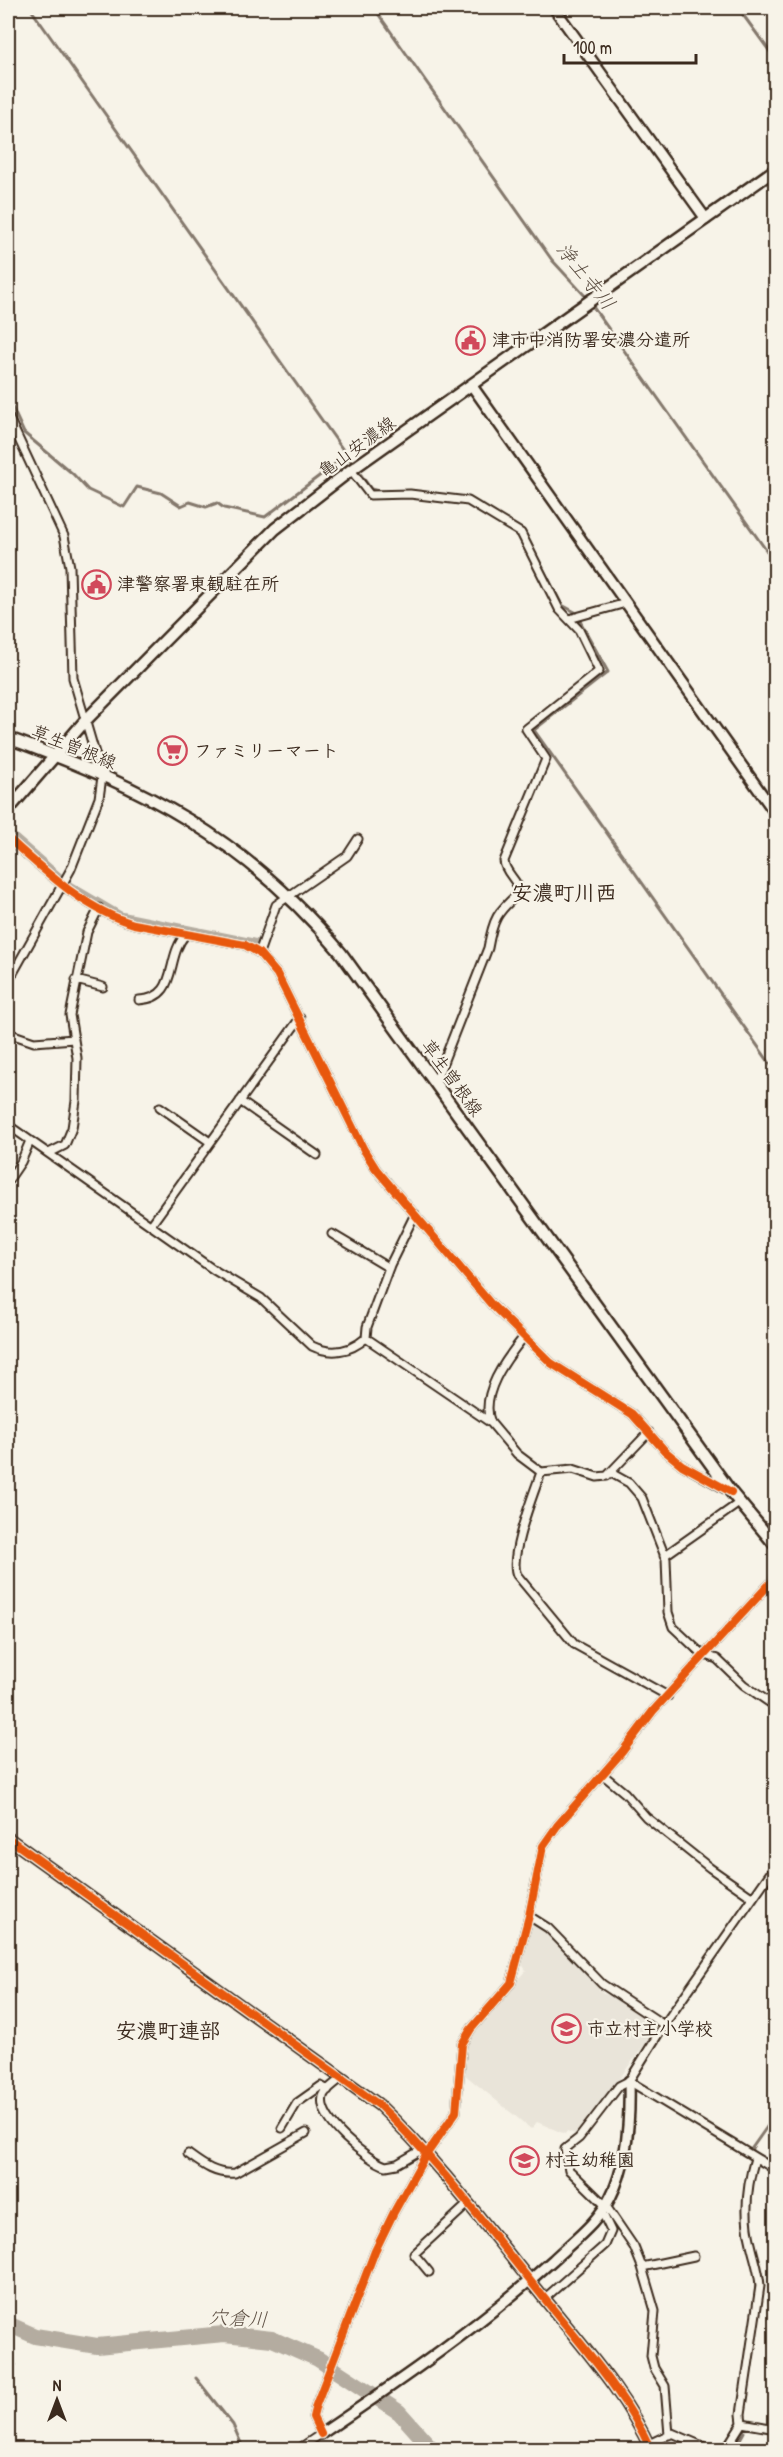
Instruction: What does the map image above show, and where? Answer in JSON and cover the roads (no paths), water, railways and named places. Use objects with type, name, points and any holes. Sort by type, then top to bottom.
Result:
[{"type":"main road","name":"亀山安濃線","points":[[8,810],[85,721],[275,529],[352,469],[776,169]]},
{"type":"main road","name":"草生曽根線","points":[[8,738],[54,755],[147,796],[198,824],[252,862],[290,896],[341,953],[739,1503],[776,1546]]},
{"type":"street","points":[[554,8],[706,219]]},
{"type":"street","points":[[472,386],[776,814]]},
{"type":"street","points":[[8,416],[64,536],[70,567],[73,678],[85,721],[98,755],[102,777],[99,798],[62,886],[8,982]]},
{"type":"street","points":[[352,469],[370,495],[410,494],[468,501],[521,533],[559,609],[579,630],[599,671],[526,729],[546,759],[504,861],[505,869],[519,887],[519,893],[499,910],[492,925],[489,948],[435,1083]]},
{"type":"street","points":[[569,619],[626,603]]},
{"type":"street","points":[[8,838],[62,886],[123,921],[245,945],[259,953],[277,974],[364,1150],[376,1169],[523,1338],[551,1363],[632,1414],[665,1451],[682,1465],[731,1492]]},
{"type":"street","points":[[259,953],[276,905],[347,856],[358,839]]},
{"type":"street","points":[[49,1154],[65,1145],[72,1128],[77,1058],[70,1015],[87,932],[99,908]]},
{"type":"street","points":[[139,1000],[153,999],[165,989],[175,956],[186,934]]},
{"type":"street","points":[[76,980],[103,987]]},
{"type":"street","points":[[151,1225],[300,1017]]},
{"type":"street","points":[[8,1033],[34,1042],[74,1039]]},
{"type":"street","points":[[240,1101],[317,1155]]},
{"type":"street","points":[[160,1107],[210,1142]]},
{"type":"street","points":[[8,1125],[214,1270],[261,1298],[314,1347],[332,1352],[358,1346],[366,1338],[370,1318],[389,1268],[415,1214]]},
{"type":"street","points":[[8,1181],[21,1162],[30,1141]]},
{"type":"street","points":[[332,1234],[389,1268]]},
{"type":"street","points":[[366,1338],[491,1423],[517,1454],[541,1472],[573,1469],[601,1477],[611,1473],[649,1432]]},
{"type":"street","points":[[491,1423],[488,1400],[509,1355],[523,1338]]},
{"type":"street","points":[[541,1472],[517,1554],[514,1569],[517,1575],[574,1644],[668,1696]]},
{"type":"street","points":[[611,1473],[629,1483],[642,1498],[664,1556],[668,1612],[673,1627],[705,1656],[717,1659],[744,1685],[776,1707]]},
{"type":"street","points":[[664,1556],[739,1503]]},
{"type":"street","points":[[321,2434],[314,2417],[375,2252],[426,2151],[456,2112],[462,2044],[471,2029],[511,1983],[529,1916],[543,1846],[556,1826],[668,1696],[776,1577]]},
{"type":"street","points":[[602,1774],[625,1793],[646,1817],[707,1863],[710,1869],[753,1898]]},
{"type":"street","points":[[8,1838],[379,2105],[426,2151],[530,2281],[617,2391],[650,2447],[669,2435],[677,2434],[712,2450]]},
{"type":"street","points":[[669,2435],[666,2393],[651,2356],[655,2311],[642,2266],[634,2247],[569,2170],[565,2149],[579,2138],[620,2086],[629,2081],[664,2025],[776,1865]]},
{"type":"street","points":[[529,1916],[548,1928],[603,1984],[664,2025]]},
{"type":"street","points":[[342,2077],[322,2099],[327,2118],[347,2139],[380,2164],[392,2166],[426,2151]]},
{"type":"street","points":[[629,2081],[776,2170]]},
{"type":"street","points":[[297,2450],[470,2331],[530,2281],[604,2209],[619,2178],[623,2161],[630,2102],[629,2081]]},
{"type":"street","points":[[282,2128],[297,2103],[321,2086],[328,2090]]},
{"type":"street","points":[[188,2154],[210,2169],[224,2174],[235,2173],[306,2133]]},
{"type":"street","points":[[725,2450],[742,2423],[741,2414],[760,2286],[758,2266],[750,2237],[747,2205],[755,2158]]},
{"type":"street","points":[[429,2272],[414,2254],[468,2204]]},
{"type":"street","points":[[544,2299],[605,2244],[611,2231],[604,2209]]},
{"type":"street","points":[[642,2266],[694,2256]]},
{"type":"street","points":[[742,2423],[776,2429]]},
{"type":"street","points":[[59,2450],[74,2450]]},
{"type":"waterway","points":[[30,8],[353,464]]},
{"type":"waterway","name":"浄土寺川","points":[[374,8],[552,260],[587,298]]},
{"type":"waterway","points":[[738,8],[776,60]]},
{"type":"waterway","name":"浄土寺川","points":[[591,304],[776,564]]},
{"type":"waterway","points":[[8,398],[24,433],[73,474],[88,490],[124,507],[137,487],[161,493],[181,506],[190,502],[206,507],[217,503],[224,508],[265,517],[347,455]]},
{"type":"waterway","points":[[357,469],[371,489],[382,492]]},
{"type":"waterway","points":[[469,498],[517,527]]},
{"type":"waterway","points":[[523,530],[562,605],[575,612],[608,672],[534,730],[776,1072]]},
{"type":"waterway","points":[[8,833],[69,886],[120,916],[258,944]]},
{"type":"waterway","points":[[744,2204],[752,2148],[776,2114]]},
{"type":"waterway","points":[[746,2234],[750,2254]]},
{"type":"waterway","points":[[755,2298],[756,2275]]},
{"type":"waterway","name":"穴倉川","points":[[8,2324],[35,2336],[97,2346],[224,2334],[272,2339],[318,2359],[399,2412],[433,2450]]},
{"type":"waterway","points":[[739,2416],[748,2343]]},
{"type":"waterway","points":[[8,2362],[15,2365]]},
{"type":"waterway","points":[[196,2378],[233,2425],[244,2450]]},
{"type":"waterway","points":[[734,2450],[744,2432],[742,2426]]},
{"type":"place","name":"津市中消防署安濃分遣所","points":[[471,340]]},
{"type":"place","name":"津警察署東観駐在所","points":[[96,584]]},
{"type":"place","name":"ファミリーマート","points":[[173,751]]},
{"type":"place","name":"市立村主小学校","points":[[566,2029]]},
{"type":"place","name":"村主幼稚園","points":[[524,2160]]},
{"type":"district","name":"安濃町川西","points":[[564,893]]},
{"type":"district","name":"安濃町連部","points":[[168,2031]]}]
